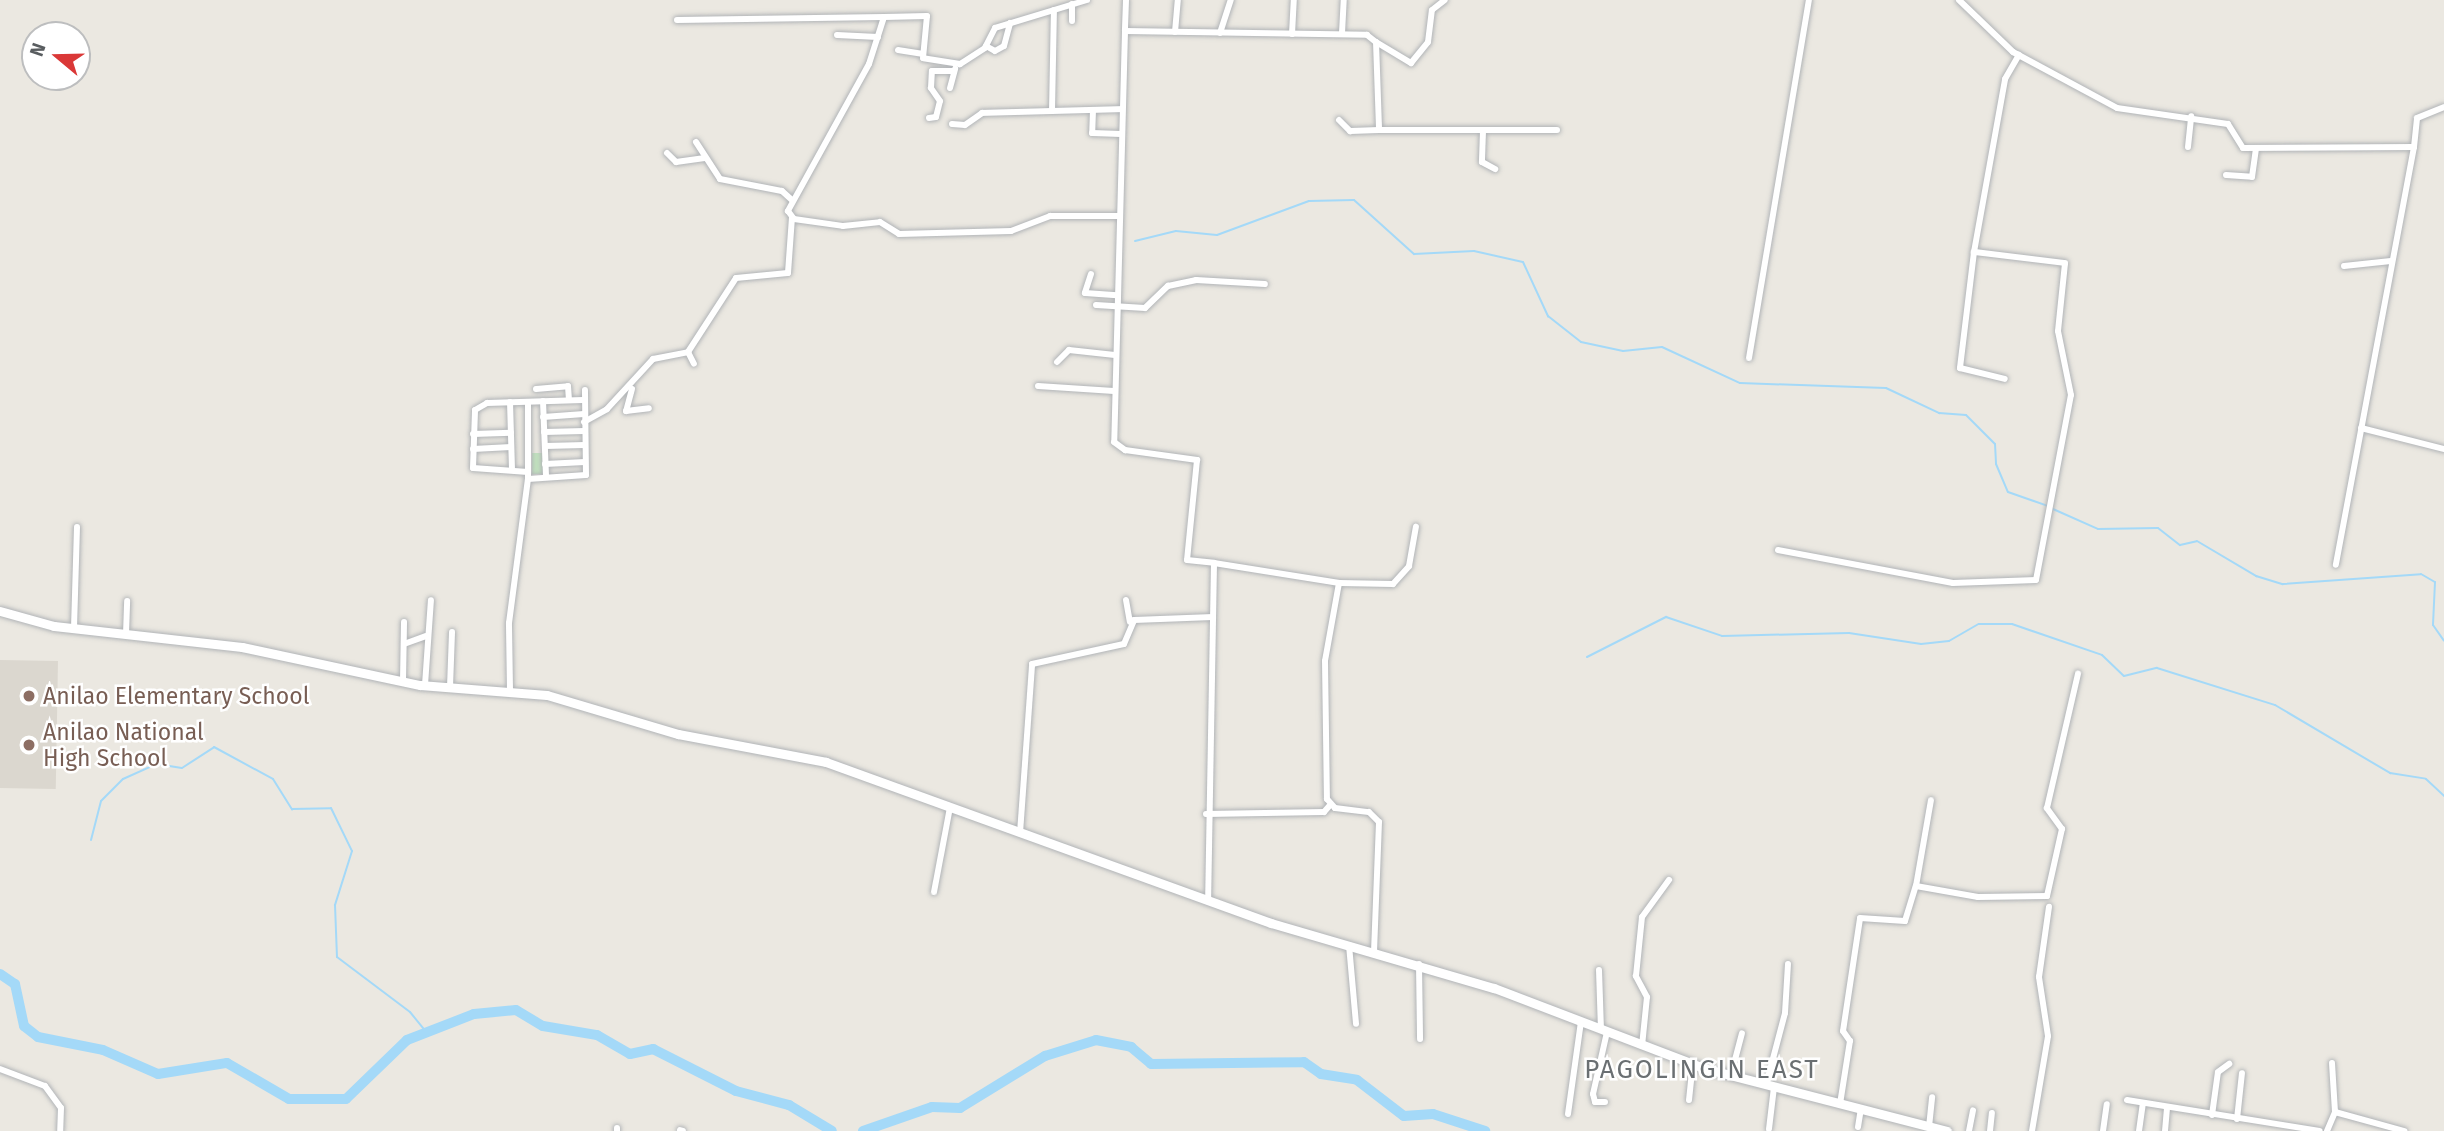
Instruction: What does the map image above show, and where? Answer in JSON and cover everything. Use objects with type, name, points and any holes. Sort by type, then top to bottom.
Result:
[{"type":"street","points":[[929,118],[936,117],[940,101],[931,88],[932,71],[955,67],[986,47],[989,31],[1087,0]]},
{"type":"street","points":[[1126,0],[1114,295],[1114,391],[1118,448],[1197,460],[1187,560],[1339,583],[1393,584],[1409,566],[1416,527]]},
{"type":"street","points":[[1175,32],[1178,0]]},
{"type":"street","points":[[1220,33],[1231,0]]},
{"type":"street","points":[[1292,34],[1294,0]]},
{"type":"street","points":[[1342,33],[1344,0]]},
{"type":"street","points":[[1125,31],[1342,33],[1376,42],[1411,63],[1428,42],[1432,10],[1445,0]]},
{"type":"street","points":[[1749,358],[1809,0]]},
{"type":"street","points":[[1959,0],[2018,55],[2099,102],[2228,124],[2239,146],[2414,147]]},
{"type":"street","points":[[1072,4],[1072,21]]},
{"type":"street","points":[[1052,111],[1054,10]]},
{"type":"street","points":[[677,20],[927,16],[922,54],[926,61],[955,67]]},
{"type":"street","points":[[544,417],[584,418],[632,387],[653,359],[688,352],[736,278],[790,270],[792,200],[878,37],[884,17]]},
{"type":"street","points":[[986,47],[995,51],[1004,46],[1010,23]]},
{"type":"street","points":[[837,35],[878,37]]},
{"type":"street","points":[[1376,42],[1379,130]]},
{"type":"street","points":[[898,50],[922,54]]},
{"type":"street","points":[[2005,379],[1960,368],[1974,252],[2005,79],[2018,55]]},
{"type":"street","points":[[950,88],[955,67]]},
{"type":"street","points":[[2336,565],[2414,147],[2417,118],[2444,107]]},
{"type":"street","points":[[952,124],[965,125],[982,113],[1122,109]]},
{"type":"street","points":[[1093,110],[1092,132],[1121,134]]},
{"type":"street","points":[[2188,147],[2191,116]]},
{"type":"street","points":[[1339,120],[1350,131],[1557,130]]},
{"type":"street","points":[[1483,131],[1482,159],[1495,169]]},
{"type":"street","points":[[696,142],[720,179],[782,191],[792,200]]},
{"type":"street","points":[[2226,176],[2252,177],[2256,148]]},
{"type":"street","points":[[667,153],[676,162],[705,158]]},
{"type":"street","points":[[792,217],[843,226],[880,222],[899,234],[965,234],[1011,231],[1050,216],[1119,216]]},
{"type":"street","points":[[1778,550],[1953,583],[2034,583],[2047,500],[2071,395],[2058,331],[2065,263],[1974,252]]},
{"type":"street","points":[[2344,266],[2391,261]]},
{"type":"street","points":[[1091,274],[1084,291],[1114,295]]},
{"type":"street","points":[[1096,305],[1115,309],[1145,308],[1177,283],[1265,284]]},
{"type":"street","points":[[1057,362],[1069,350],[1115,355]]},
{"type":"street","points":[[688,352],[694,364]]},
{"type":"street","points":[[536,389],[568,386],[569,400]]},
{"type":"street","points":[[1038,386],[1114,391]]},
{"type":"street","points":[[632,387],[626,411],[649,408]]},
{"type":"street","points":[[583,400],[510,402],[475,410],[472,434],[474,468],[512,470],[546,477],[586,475],[583,400],[585,390]]},
{"type":"street","points":[[543,401],[546,477]]},
{"type":"street","points":[[510,402],[512,470]]},
{"type":"street","points":[[510,690],[513,567],[528,475],[528,402]]},
{"type":"street","points":[[2361,428],[2444,449]]},
{"type":"street","points":[[544,432],[584,431]]},
{"type":"street","points":[[472,434],[511,433]]},
{"type":"street","points":[[545,446],[585,445]]},
{"type":"street","points":[[473,449],[511,447]]},
{"type":"street","points":[[545,464],[585,463]]},
{"type":"street","points":[[74,628],[78,527]]},
{"type":"street","points":[[1208,900],[1206,814],[1214,563]]},
{"type":"street","points":[[1206,814],[1324,812],[1330,805],[1325,661],[1339,583]]},
{"type":"street","points":[[425,685],[426,636],[431,600]]},
{"type":"street","points":[[1020,833],[1030,667],[1073,650],[1124,643],[1129,622],[1126,600]]},
{"type":"street","points":[[126,634],[127,601]]},
{"type":"street","points":[[0,611],[74,628],[242,647],[425,685],[510,690],[678,734],[826,762],[1208,900],[1374,954],[1419,964],[1693,1064],[1947,1131]]},
{"type":"street","points":[[1129,622],[1213,617]]},
{"type":"street","points":[[403,681],[404,622]]},
{"type":"street","points":[[450,687],[452,632]]},
{"type":"street","points":[[404,645],[426,636]]},
{"type":"street","points":[[1916,886],[1978,897],[2048,896],[2062,830],[2047,808],[2078,674]]},
{"type":"street","points":[[1840,1104],[1850,1041],[1843,1031],[1860,918],[1905,920],[1916,886],[1931,800]]},
{"type":"street","points":[[1330,805],[1369,812],[1378,822],[1374,954]]},
{"type":"street","points":[[934,892],[950,807]]},
{"type":"street","points":[[1642,1046],[1647,997],[1636,976],[1642,916],[1669,880]]},
{"type":"street","points":[[2032,1131],[2048,1036],[2039,977],[2049,907]]},
{"type":"street","points":[[1349,945],[1356,1024]]},
{"type":"street","points":[[1419,964],[1420,1039]]},
{"type":"street","points":[[1769,1129],[1770,1086],[1785,1013],[1788,964]]},
{"type":"street","points":[[1599,970],[1604,1031],[1593,1094],[1595,1102],[1605,1102]]},
{"type":"street","points":[[1568,1114],[1581,1022]]},
{"type":"street","points":[[1731,1075],[1742,1032]]},
{"type":"street","points":[[2328,1131],[2335,1112],[2332,1063]]},
{"type":"street","points":[[1689,1100],[1693,1064]]},
{"type":"street","points":[[2212,1115],[2218,1072],[2229,1064]]},
{"type":"street","points":[[0,1069],[45,1086],[61,1108],[60,1131]]},
{"type":"street","points":[[2237,1119],[2242,1073]]},
{"type":"street","points":[[1928,1127],[1932,1097]]},
{"type":"street","points":[[2127,1100],[2320,1131]]},
{"type":"street","points":[[2139,1131],[2143,1103]]},
{"type":"street","points":[[2103,1131],[2107,1104]]},
{"type":"street","points":[[2165,1131],[2167,1107]]},
{"type":"street","points":[[1857,1127],[1861,1109]]},
{"type":"street","points":[[1969,1131],[1973,1110]]},
{"type":"street","points":[[2335,1112],[2404,1131]]},
{"type":"street","points":[[1990,1131],[1992,1114]]},
{"type":"shaded area","points":[[0,660],[58,661],[56,789],[0,788]]},
{"type":"green space","points":[[532,453],[543,453],[543,474],[532,474]]},
{"type":"waterway","points":[[1135,241],[1176,231],[1217,235],[1309,201],[1354,200],[1414,254],[1474,251],[1523,262],[1548,316],[1581,342],[1623,351],[1662,347],[1740,383],[1886,388],[1939,413],[1966,415],[1995,444],[1996,464],[2008,492],[2048,506]]},
{"type":"waterway","points":[[2053,509],[2098,529],[2158,528],[2180,545],[2197,541],[2256,576],[2283,584],[2421,574],[2435,582],[2433,625],[2444,641]]},
{"type":"waterway","points":[[1587,657],[1666,617],[1722,636],[1849,633],[1921,644],[1949,641],[1979,624],[2012,624],[2102,655],[2124,676],[2157,668],[2275,705],[2390,773],[2426,779],[2444,796]]},
{"type":"waterway","points":[[91,840],[101,801],[123,779],[157,764],[182,768],[214,747],[273,779],[292,809],[331,808],[352,851],[335,905],[337,957],[410,1012],[426,1032]]},
{"type":"waterway","points":[[0,974],[15,984],[24,1026],[38,1037],[103,1050],[158,1074],[227,1063],[289,1099],[346,1099],[407,1040],[474,1014],[516,1010],[543,1026],[597,1035],[630,1054],[653,1049],[736,1091],[789,1105],[832,1131]]},
{"type":"waterway","points":[[863,1131],[932,1107],[960,1108],[1045,1056],[1096,1040],[1131,1047],[1151,1064],[1304,1062],[1321,1074],[1357,1080],[1404,1116],[1433,1114],[1485,1131]]},
{"type":"place","name":"Anilao Elementary School","points":[[29,696]]},
{"type":"place","name":"Anilao National High School","points":[[29,745]]},
{"type":"district","name":"PAGOLINGIN EAST","points":[[1702,1070]]}]
